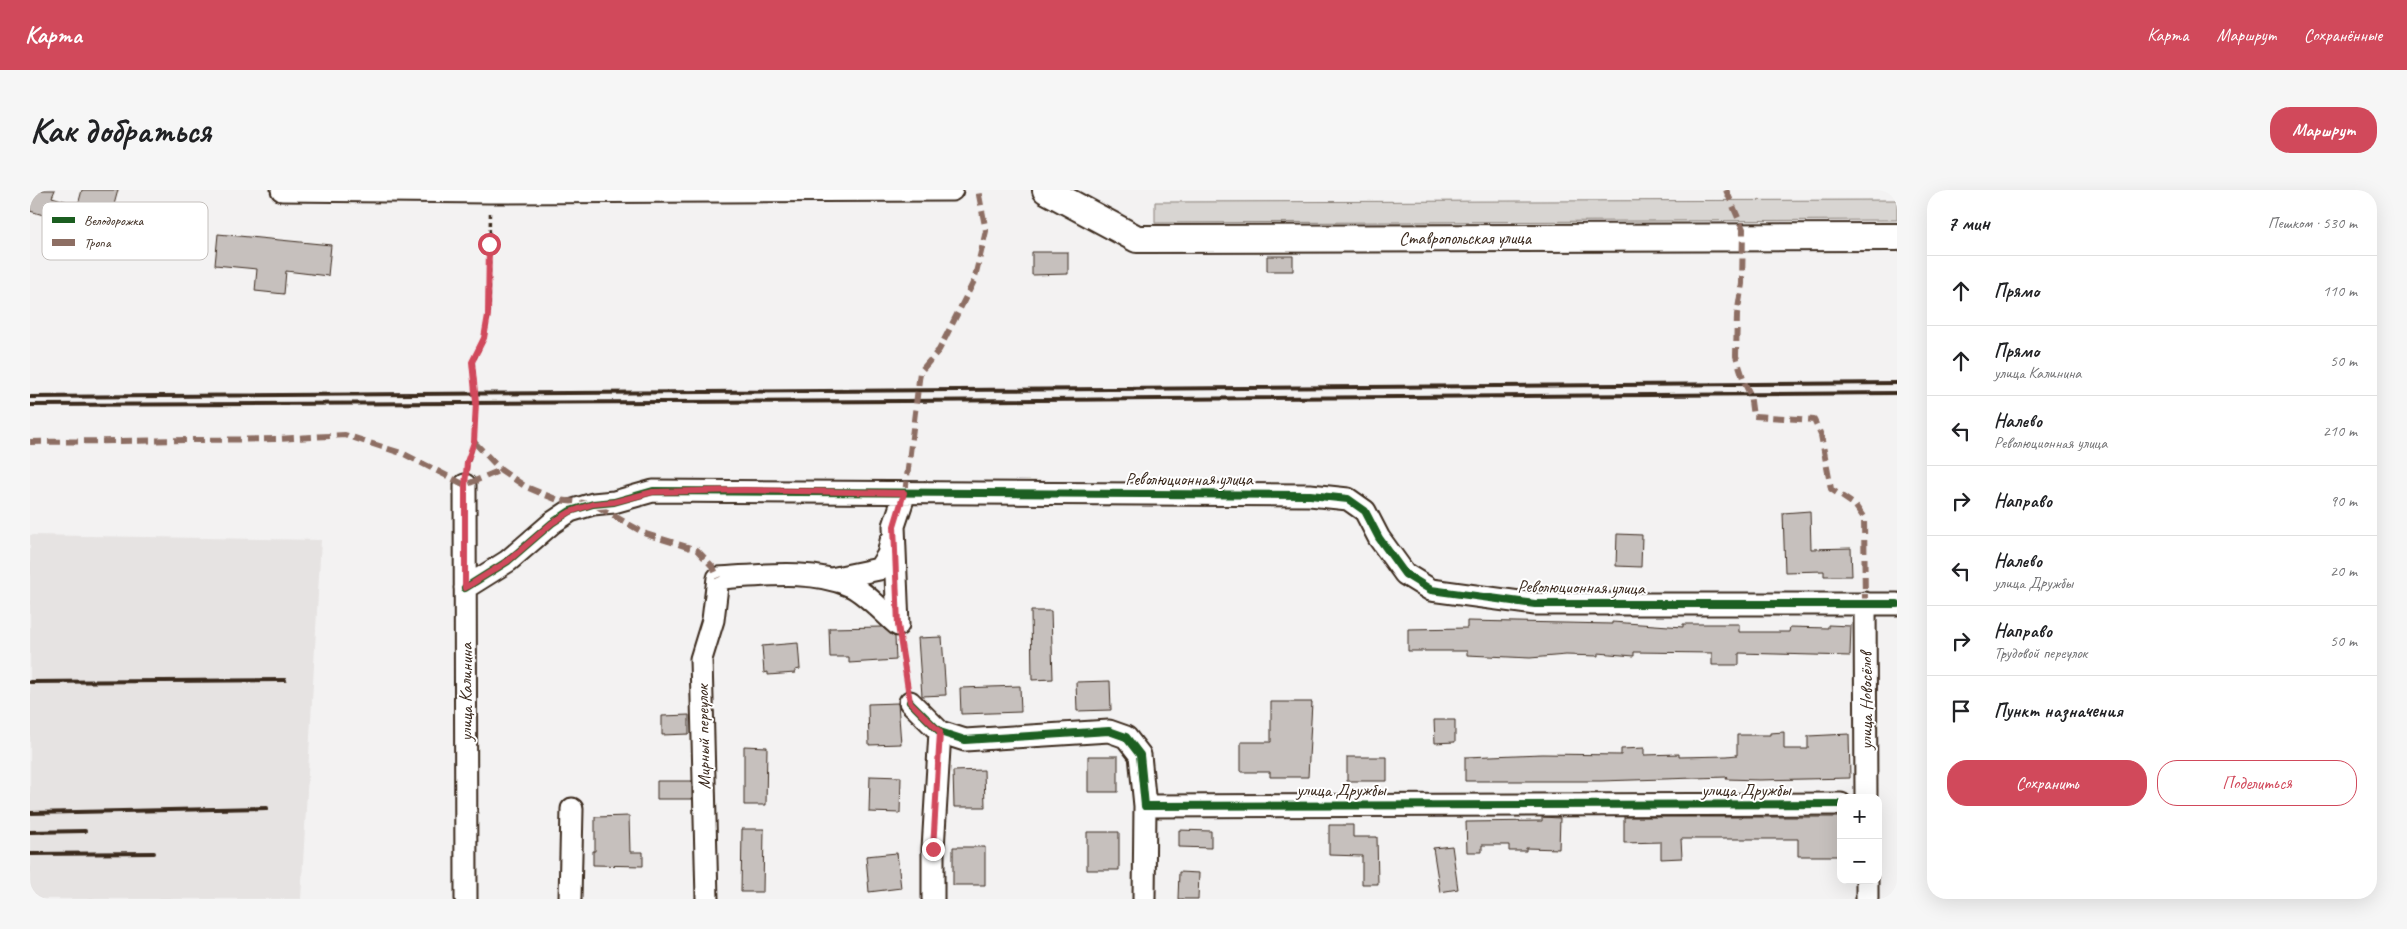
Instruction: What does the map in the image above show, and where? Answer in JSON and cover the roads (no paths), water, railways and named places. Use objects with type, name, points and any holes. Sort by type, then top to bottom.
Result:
[{"type":"main road","name":"Ставропольская улица","points":[[1046,190],[1080,198],[1137,239],[1897,237]]},
{"type":"street","points":[[290,190],[490,192],[952,190]]},
{"type":"street","name":"улица Калинина","points":[[465,486],[466,899]]},
{"type":"street","name":"Революционная улица","points":[[465,588],[508,561],[552,523],[570,512],[593,504],[614,502],[653,492],[745,490],[1330,496],[1348,499],[1365,511],[1380,538],[1405,574],[1431,590],[1535,604],[1897,604]]},
{"type":"street","points":[[829,580],[879,569],[888,555],[904,493]]},
{"type":"street","points":[[829,580],[852,587],[898,625],[894,526]]},
{"type":"street","name":"Мирный переулок","points":[[707,899],[701,659],[713,620],[718,578],[796,575],[829,580]]},
{"type":"street","name":"улица Новосёлов","points":[[1866,603],[1866,794]]},
{"type":"street","points":[[910,702],[940,732],[965,740],[1109,732],[1126,738],[1140,754],[1144,806],[1144,899]]},
{"type":"street","points":[[933,899],[933,849],[940,732]]},
{"type":"street","name":"улица Дружбы","points":[[1144,806],[1837,804]]},
{"type":"street","points":[[570,899],[572,809]]},
{"type":"street","points":[[1867,884],[1867,899]]},
{"type":"railway","points":[[30,397],[1897,383]]},
{"type":"railway","points":[[30,405],[904,401],[1897,393]]},
{"type":"railway","points":[[30,682],[285,680]]},
{"type":"railway","points":[[30,813],[267,808]]},
{"type":"railway","points":[[30,832],[85,831]]},
{"type":"railway","points":[[30,854],[154,853]]}]
